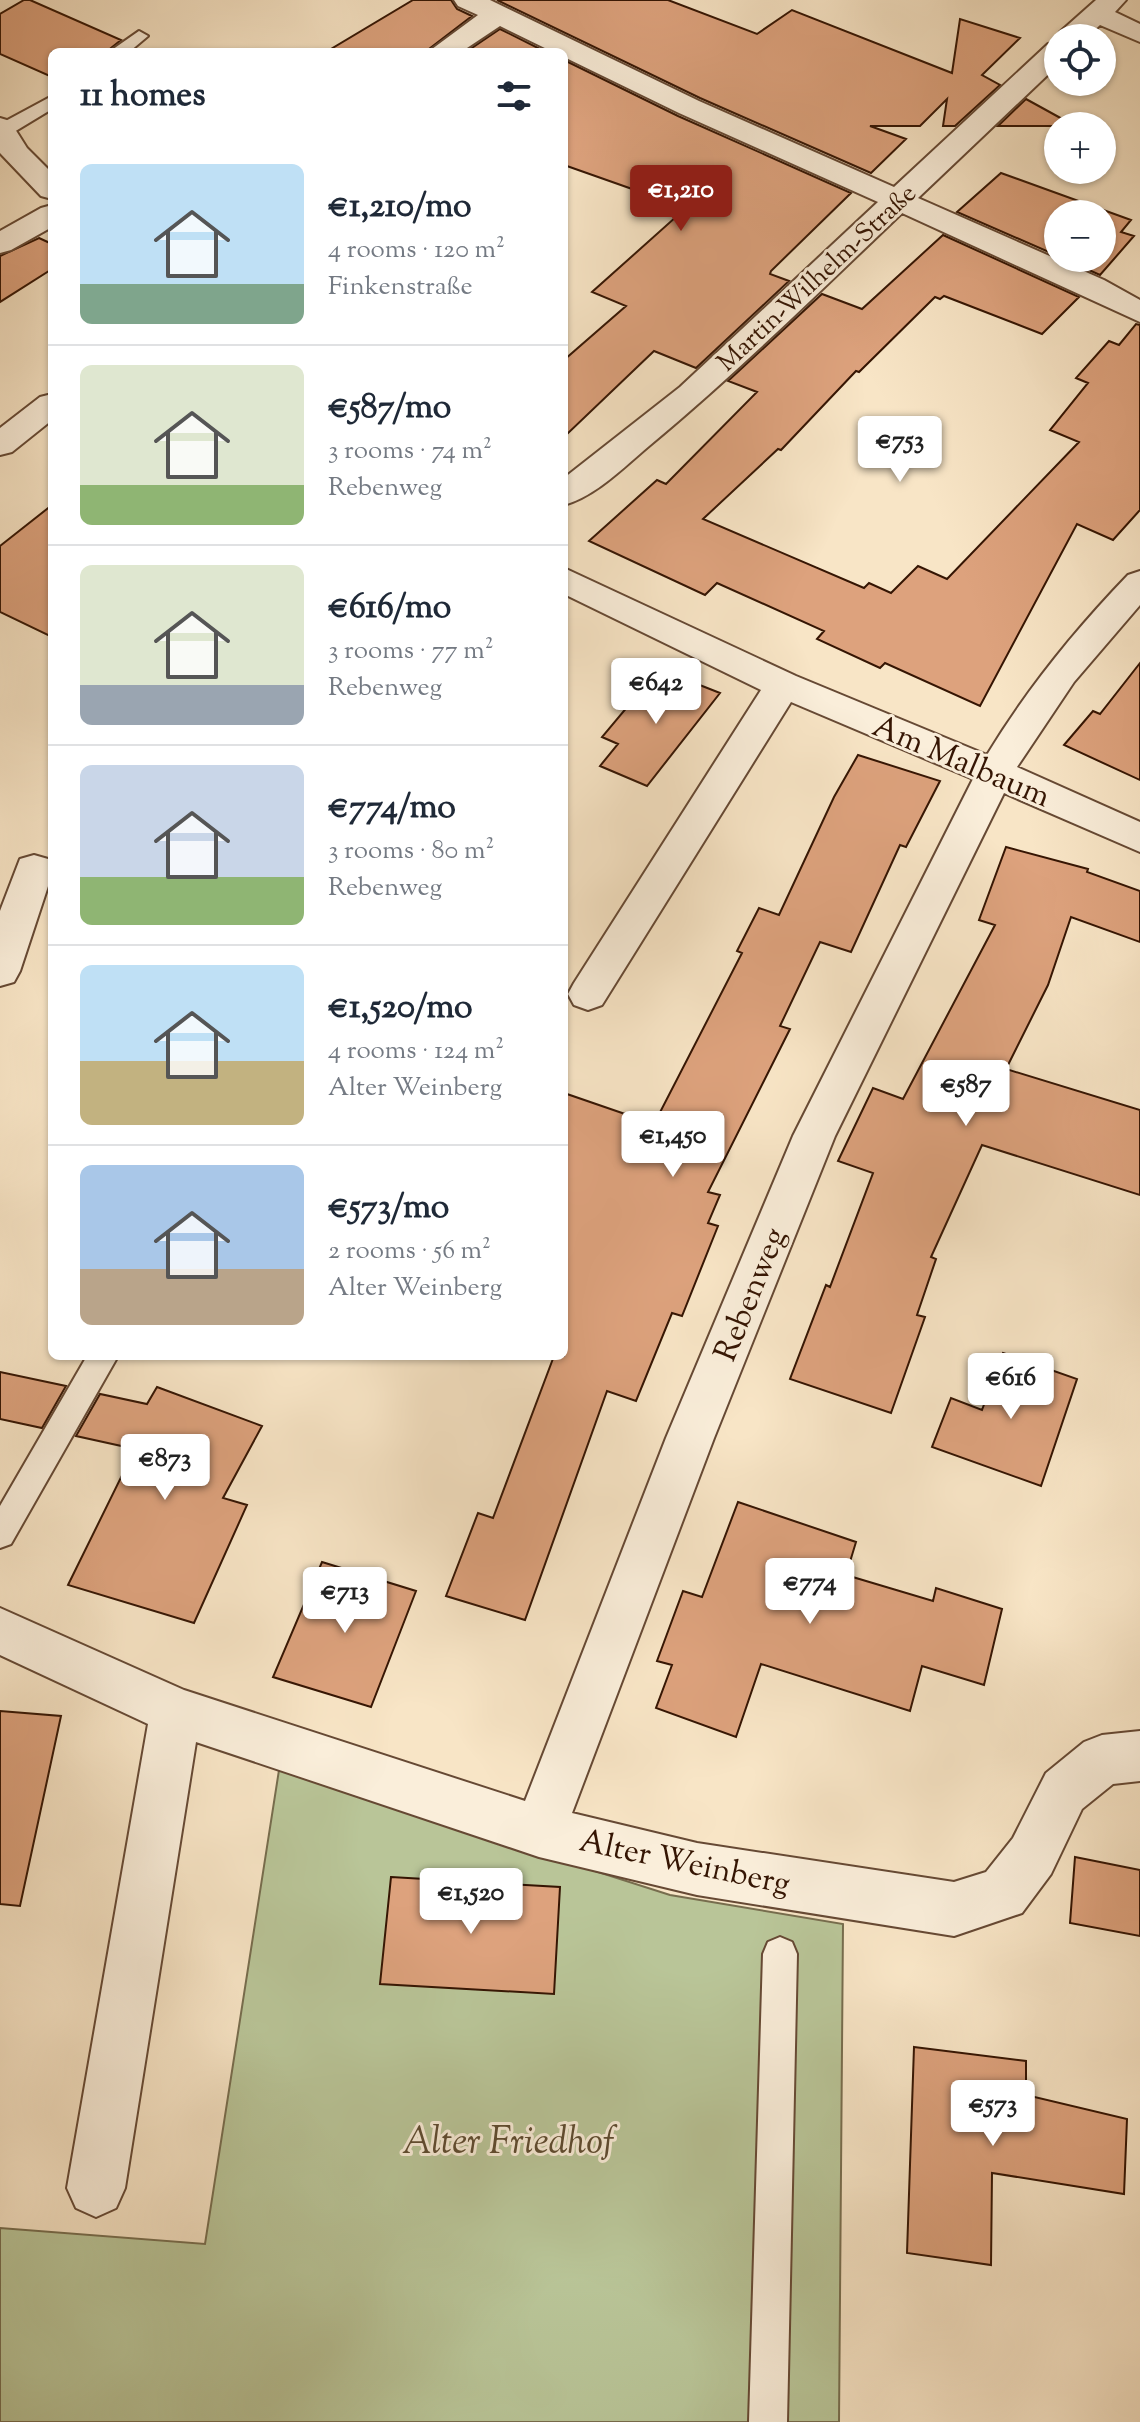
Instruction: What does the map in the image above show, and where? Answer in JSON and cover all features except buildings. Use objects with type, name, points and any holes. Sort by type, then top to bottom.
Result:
[{"type":"street","points":[[468,0],[566,48]]},
{"type":"street","points":[[1085,24],[1104,7],[1140,34]]},
{"type":"street","points":[[448,48],[496,16]]},
{"type":"street","points":[[568,49],[1093,287],[1140,313]]},
{"type":"street","name":"Martin-Wilhelm-Straße","points":[[568,491],[600,470],[692,394],[1044,63]]},
{"type":"street","points":[[4,142],[48,186]]},
{"type":"street","points":[[0,244],[48,216]]},
{"type":"street","points":[[0,445],[48,407]]},
{"type":"street","name":"Am Malbaum","points":[[568,582],[783,685],[995,773],[1140,838]]},
{"type":"street","name":"Rebenweg","points":[[539,1831],[690,1438],[814,1136],[995,773],[1027,717],[1106,619],[1140,583]]},
{"type":"street","points":[[588,994],[783,685]]},
{"type":"street","points":[[0,902],[43,863]]},
{"type":"street","points":[[0,971],[43,863]]},
{"type":"street","name":"Alter Weinberg","points":[[0,1631],[176,1711],[539,1831],[697,1869],[954,1909],[1003,1894],[1032,1856],[1064,1791],[1102,1760],[1140,1756]]},
{"type":"street","points":[[96,2188],[176,1711]]},
{"type":"lane","points":[[123,48],[139,36]]},
{"type":"lane","points":[[4,142],[48,104]]},
{"type":"lane","points":[[0,1534],[101,1360]]},
{"type":"lane","points":[[768,2422],[780,1954]]},
{"type":"green space","name":"Alter Friedhof","points":[[279,1770],[670,1895],[843,1924],[839,2422],[0,2422],[0,2228],[205,2244]]}]
